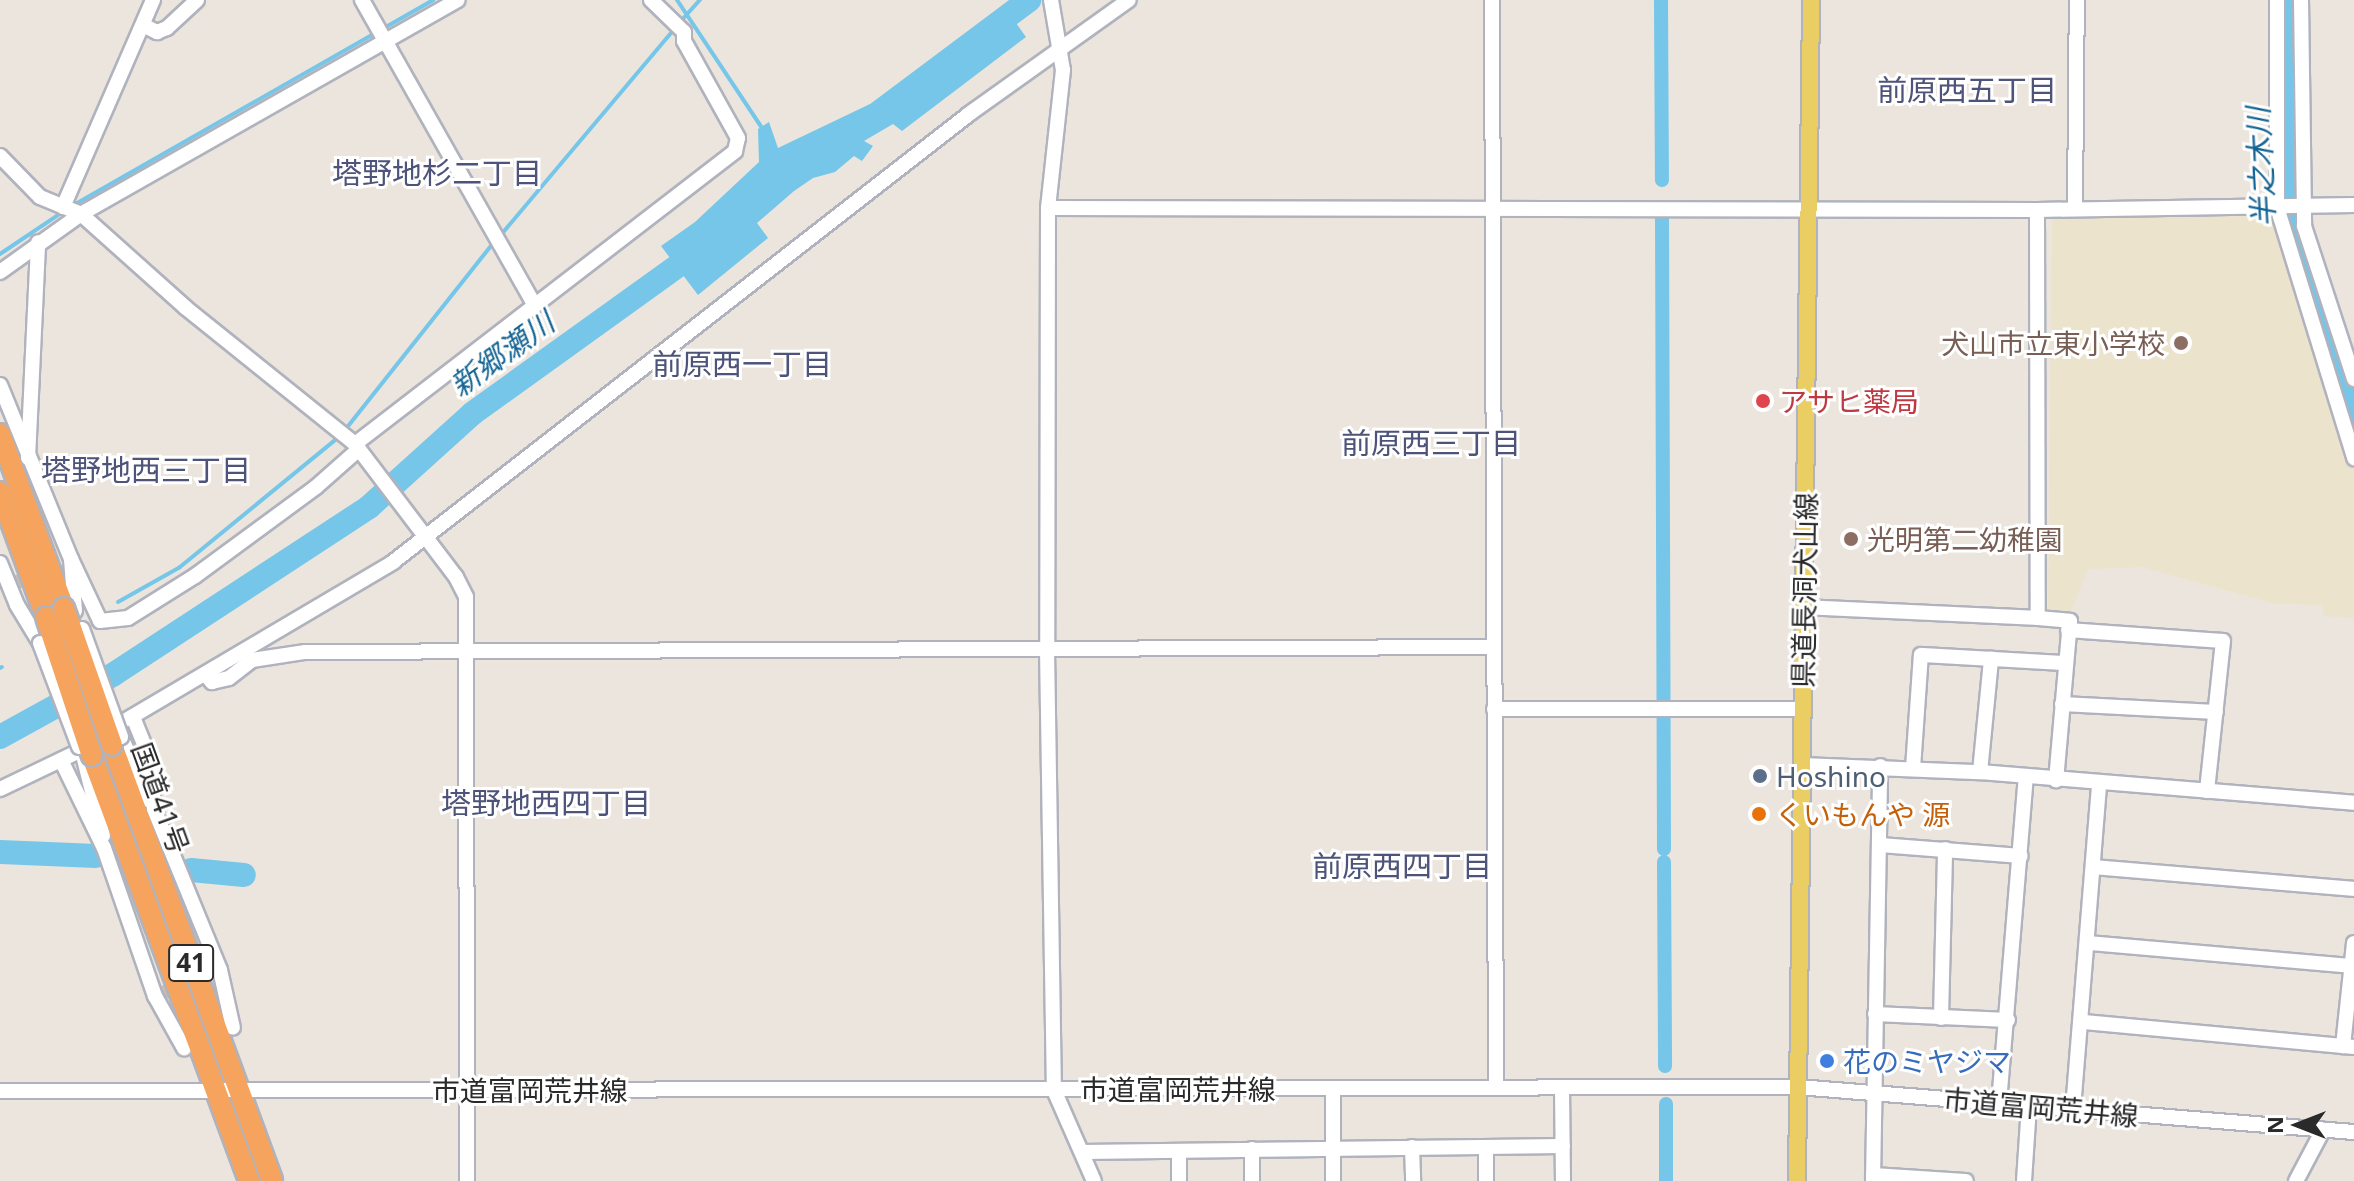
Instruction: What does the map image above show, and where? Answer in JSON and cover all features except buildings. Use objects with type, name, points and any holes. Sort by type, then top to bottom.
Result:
[{"type":"highway","name":"国道41号","points":[[0,434],[62,612],[116,741],[237,1091],[272,1181]]},
{"type":"highway","name":"国道41号","points":[[0,492],[62,612],[78,757],[249,1181]]},
{"type":"main road","name":"県道長洞犬山線","points":[[1797,1181],[1811,0]]},
{"type":"street","points":[[63,207],[153,0]]},
{"type":"street","points":[[143,25],[157,32],[167,28],[197,0]]},
{"type":"street","points":[[362,0],[534,304]]},
{"type":"street","points":[[0,272],[81,214],[457,0]]},
{"type":"street","points":[[0,385],[28,461],[100,621],[128,618],[258,530],[354,444],[735,151],[738,138],[684,41],[684,32],[651,0]]},
{"type":"street","points":[[1051,0],[1062,47],[1061,108],[1048,208],[1047,649],[1054,1090],[1094,1181]]},
{"type":"street","points":[[154,809],[150,759],[130,718],[393,562],[1062,47],[1129,0]]},
{"type":"street","points":[[1492,0],[1496,1086]]},
{"type":"street","points":[[2075,209],[2077,0]]},
{"type":"street","points":[[2277,0],[2279,206],[2354,458]]},
{"type":"street","points":[[2301,0],[2300,206],[2354,379]]},
{"type":"street","points":[[0,156],[40,197],[81,214],[186,308],[354,444],[425,535],[466,597],[467,1181]]},
{"type":"street","points":[[1048,208],[1809,207],[2037,210],[2354,205]]},
{"type":"street","points":[[2037,210],[2038,618]]},
{"type":"street","points":[[28,461],[38,242]]},
{"type":"street","points":[[62,612],[71,559]]},
{"type":"street","points":[[0,563],[40,643],[143,967],[184,1048]]},
{"type":"street","points":[[1804,607],[2070,621],[2056,780]]},
{"type":"street","points":[[2068,630],[2223,641],[2207,791]]},
{"type":"street","points":[[205,674],[212,682],[229,678],[252,660],[305,652],[1493,647]]},
{"type":"street","points":[[1913,768],[1921,655],[2065,663]]},
{"type":"street","points":[[1980,772],[1991,659]]},
{"type":"street","points":[[2062,704],[2216,712]]},
{"type":"street","points":[[1494,709],[1802,709]]},
{"type":"street","points":[[116,741],[154,809],[210,943],[233,1028]]},
{"type":"street","points":[[0,789],[78,757]]},
{"type":"street","points":[[78,757],[104,848]]},
{"type":"street","points":[[1802,765],[1980,772],[2354,803]]},
{"type":"street","points":[[1880,766],[1873,1178],[1966,1181]]},
{"type":"street","points":[[1999,1103],[2026,777]]},
{"type":"street","points":[[2073,1109],[2084,1022],[2099,783]]},
{"type":"street","points":[[1881,845],[2021,856]]},
{"type":"street","points":[[1941,1018],[1945,849]]},
{"type":"street","points":[[2094,867],[2354,889]]},
{"type":"street","points":[[2089,943],[2352,966]]},
{"type":"street","points":[[2084,1022],[2348,1047],[2354,943]]},
{"type":"street","points":[[1875,1014],[2008,1020]]},
{"type":"street","points":[[1562,1087],[1563,1181]]},
{"type":"street","name":"市道富岡荒井線","points":[[0,1091],[1798,1087],[2354,1132]]},
{"type":"street","points":[[1333,1088],[1333,1181]]},
{"type":"street","points":[[2024,1181],[2029,1106]]},
{"type":"street","points":[[2296,1181],[2323,1130]]},
{"type":"street","points":[[1082,1152],[1563,1146]]},
{"type":"street","points":[[1412,1147],[1413,1181]]},
{"type":"street","points":[[1486,1148],[1486,1181]]},
{"type":"street","points":[[1252,1149],[1252,1181]]},
{"type":"street","points":[[1179,1151],[1179,1181]]},
{"type":"shaded area","name":"犬山市立東小学校","points":[[2052,214],[2270,214],[2354,468],[2354,618],[2323,616],[2323,605],[2276,604],[2142,567],[2088,569],[2070,613],[2048,613]]},
{"type":"water","points":[[1016,23],[1026,37],[902,131],[893,124],[864,141],[873,146],[862,161],[854,156],[835,172],[813,178],[794,191],[757,223],[768,238],[698,295],[661,246],[695,222],[759,162],[758,129],[769,122],[778,148],[870,104],[888,112]]},
{"type":"waterway","points":[[72,206],[433,0]]},
{"type":"waterway","points":[[677,0],[764,131]]},
{"type":"waterway","points":[[680,22],[700,0]]},
{"type":"waterway","name":"新郷瀬川","points":[[858,128],[1029,0]]},
{"type":"waterway","points":[[1661,0],[1662,180]]},
{"type":"waterway","name":"半之木川","points":[[2286,0],[2294,230],[2354,418]]},
{"type":"waterway","points":[[500,236],[675,28]]},
{"type":"waterway","points":[[0,254],[64,211]]},
{"type":"waterway","points":[[1662,214],[1664,849]]},
{"type":"waterway","points":[[345,430],[494,242]]},
{"type":"waterway","name":"新郷瀬川","points":[[0,737],[114,674],[369,507],[473,413],[703,248]]},
{"type":"waterway","points":[[118,602],[180,567],[340,436]]},
{"type":"waterway","points":[[0,852],[96,856]]},
{"type":"waterway","points":[[1664,862],[1665,1066]]},
{"type":"waterway","points":[[191,870],[244,875]]},
{"type":"waterway","points":[[1666,1104],[1666,1181]]},
{"type":"tunnel","points":[[8,586],[71,559]]},
{"type":"tunnel","points":[[155,996],[220,970]]},
{"type":"place","name":"犬山市立東小学校","points":[[2181,343]]},
{"type":"place","name":"アサヒ薬局","points":[[1763,401]]},
{"type":"place","name":"光明第二幼稚園","points":[[1851,539]]},
{"type":"place","name":"Hoshino","points":[[1760,776]]},
{"type":"place","name":"くいもんや 源","points":[[1759,814]]},
{"type":"place","name":"花のミヤジマ","points":[[1827,1061]]},
{"type":"district","name":"前原西五丁目","points":[[1967,90]]},
{"type":"district","name":"塔野地杉二丁目","points":[[437,173]]},
{"type":"district","name":"前原西一丁目","points":[[742,364]]},
{"type":"district","name":"前原西三丁目","points":[[1431,443]]},
{"type":"district","name":"塔野地西三丁目","points":[[146,470]]},
{"type":"district","name":"塔野地西四丁目","points":[[546,803]]},
{"type":"district","name":"前原西四丁目","points":[[1402,866]]}]
